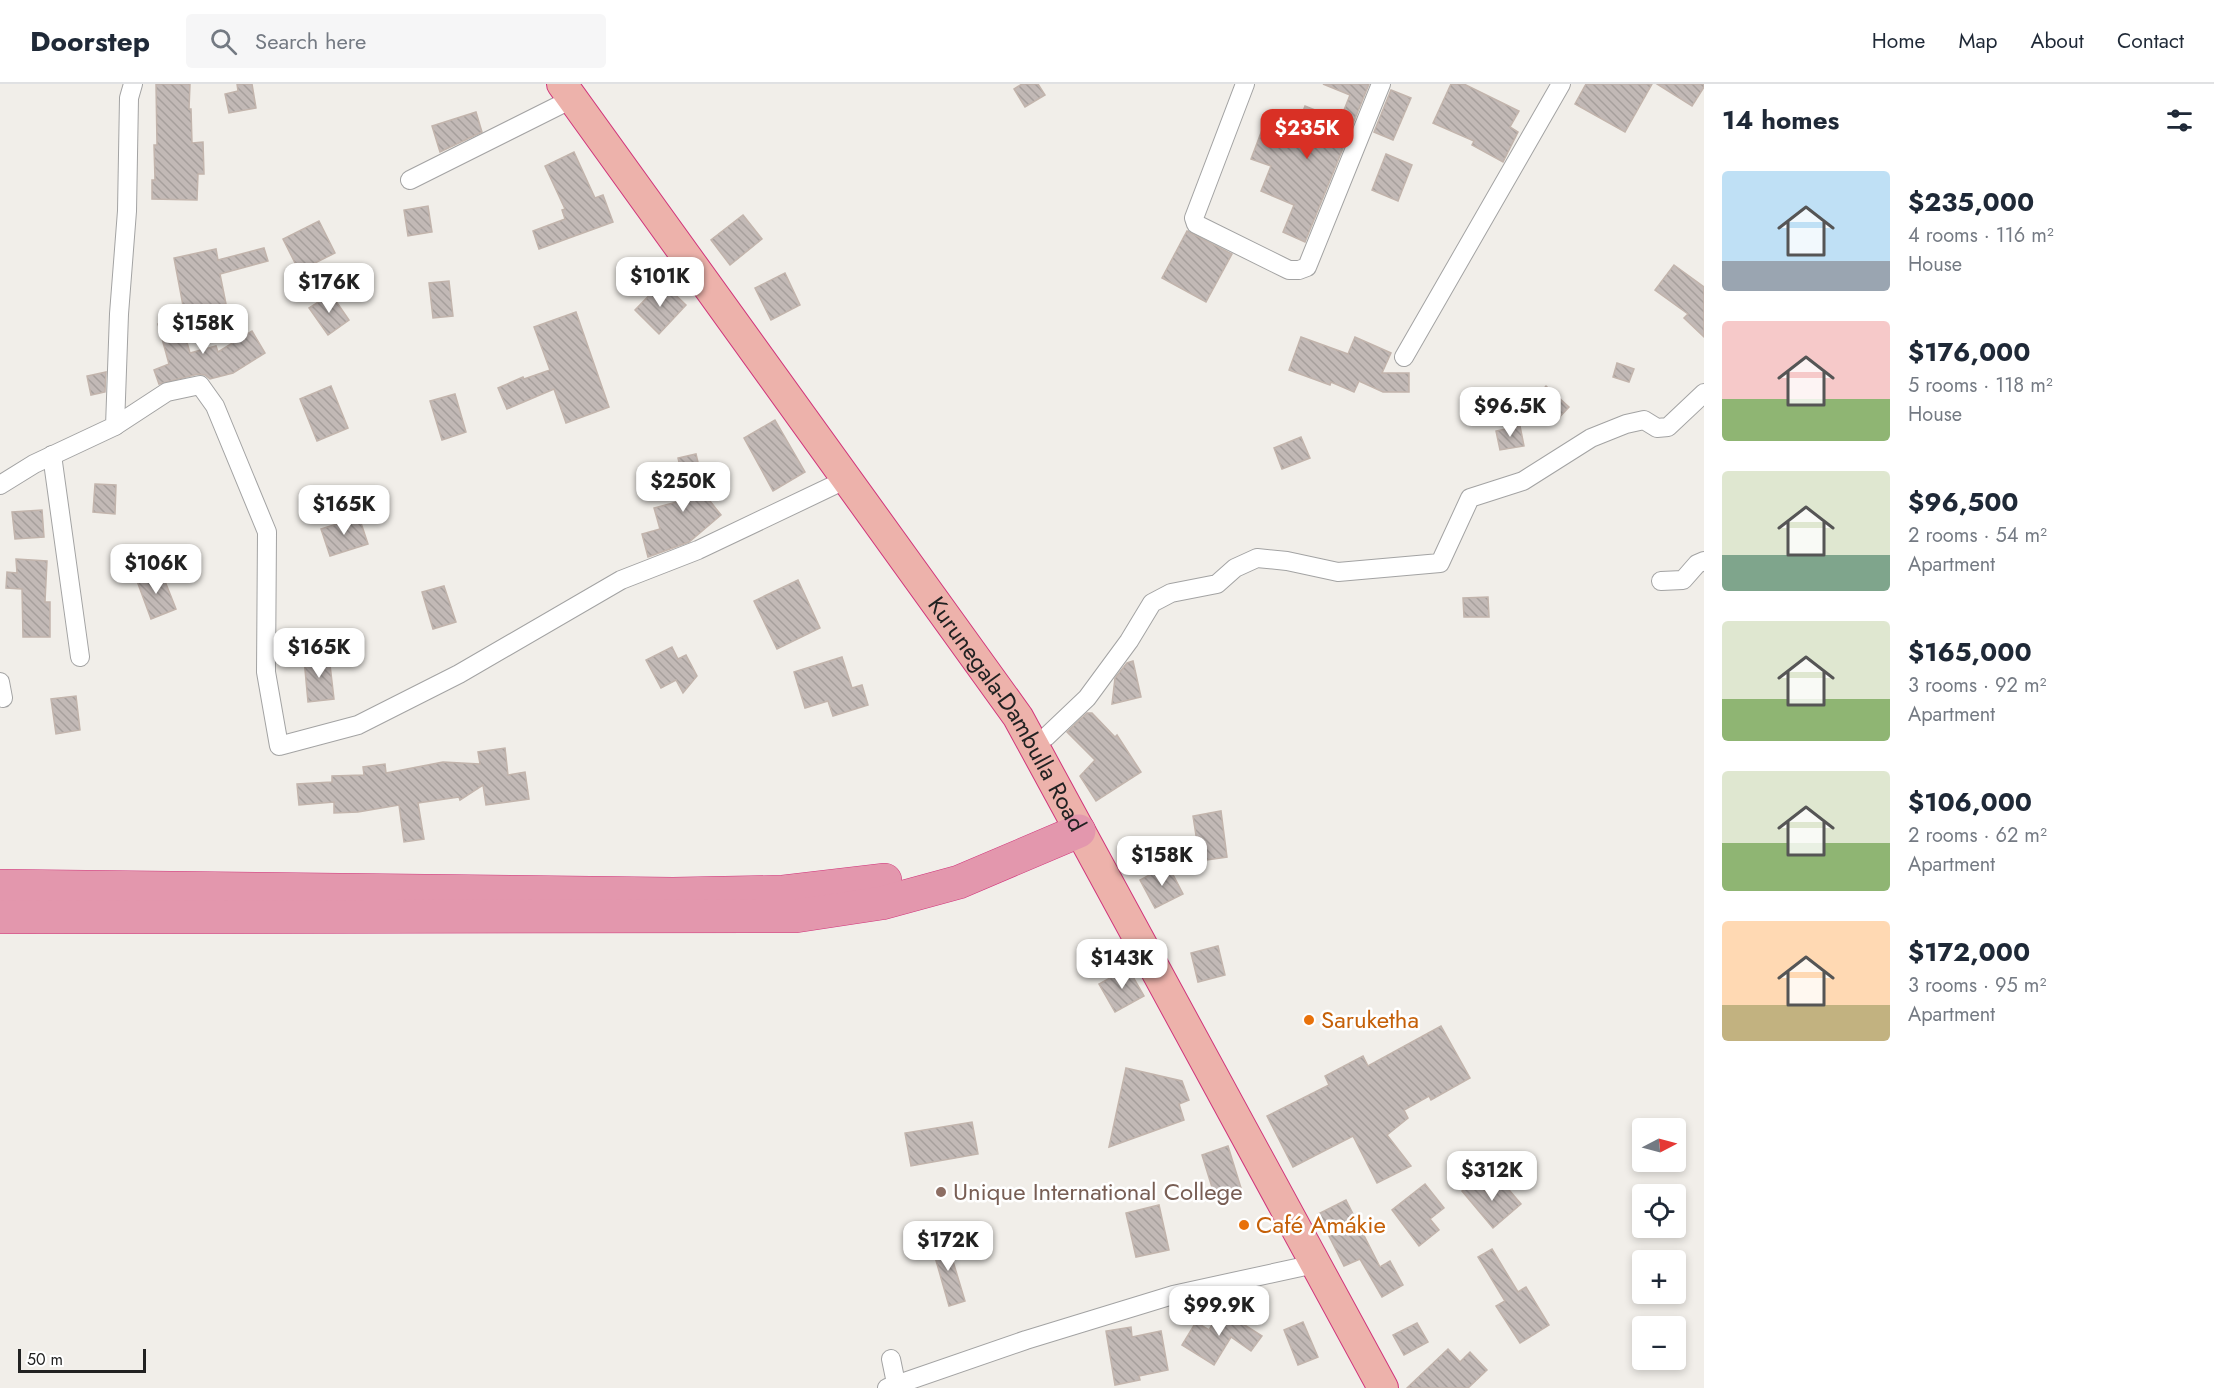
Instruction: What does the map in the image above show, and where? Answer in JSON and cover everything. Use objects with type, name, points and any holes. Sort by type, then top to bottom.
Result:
[{"type":"highway","name":"Kurunegala-Dambulla Road","points":[[567,91],[1018,717],[1383,1388]]},
{"type":"highway","points":[[0,886],[673,894],[783,892],[882,881],[940,865],[1073,821]]},
{"type":"highway","points":[[0,917],[796,916],[882,903],[959,882],[1073,821]]},
{"type":"street","points":[[115,426],[119,314],[127,211],[129,98],[133,84]]},
{"type":"street","points":[[1245,84],[1194,218],[1196,224],[1289,270],[1307,267],[1382,84]]},
{"type":"street","points":[[1404,357],[1561,84]]},
{"type":"street","points":[[410,180],[567,91]]},
{"type":"street","points":[[0,485],[34,464],[115,426],[167,392],[200,385],[215,406],[267,532],[266,672],[279,746],[358,725],[459,674],[621,580],[698,550],[847,479]]},
{"type":"street","points":[[1046,737],[1087,698],[1129,641],[1152,603],[1171,593],[1217,584],[1235,568],[1257,558],[1287,561],[1338,572],[1440,563],[1470,498],[1523,481],[1591,438],[1626,424],[1644,420],[1657,428],[1668,427],[1704,393]]},
{"type":"street","points":[[52,456],[80,657]]},
{"type":"street","points":[[1661,581],[1683,580],[1697,564],[1704,561]]},
{"type":"street","points":[[891,1359],[894,1387],[1026,1340],[1173,1295],[1315,1264]]},
{"type":"building","points":[[156,84],[190,84],[189,109],[191,109],[192,143],[203,142],[204,174],[198,174],[197,200],[152,199],[152,180],[155,180],[154,145],[157,145]]},
{"type":"building","points":[[237,84],[252,84],[256,108],[229,113],[225,94],[238,91]]},
{"type":"building","points":[[1022,84],[1038,84],[1045,95],[1025,107],[1014,89]]},
{"type":"building","points":[[1323,84],[1369,84],[1305,242],[1283,232],[1294,205],[1261,191],[1271,166],[1251,159],[1262,130],[1291,142],[1305,106],[1340,120],[1350,95]]},
{"type":"building","points":[[1451,84],[1464,84],[1519,111],[1510,127],[1518,132],[1503,162],[1472,145],[1474,141],[1433,123]]},
{"type":"building","points":[[1586,84],[1652,84],[1625,132],[1575,104]]},
{"type":"building","points":[[1657,84],[1704,84],[1704,87],[1692,106]]},
{"type":"building","points":[[1391,90],[1411,98],[1393,140],[1374,132]]},
{"type":"building","points":[[476,112],[482,132],[440,152],[432,126]]},
{"type":"building","points":[[574,152],[595,198],[603,195],[613,222],[539,249],[533,231],[565,219],[562,210],[565,209],[545,166]]},
{"type":"building","points":[[1386,154],[1412,165],[1398,201],[1372,190]]},
{"type":"building","points":[[428,206],[432,232],[408,236],[404,210]]},
{"type":"building","points":[[743,215],[762,239],[730,265],[711,240]]},
{"type":"building","points":[[319,221],[335,253],[299,271],[283,239]]},
{"type":"building","points":[[1187,231],[1232,254],[1206,302],[1162,278]]},
{"type":"building","points":[[264,248],[268,261],[220,274],[226,304],[184,311],[174,258],[216,249],[218,260]]},
{"type":"building","points":[[1674,265],[1704,287],[1704,337],[1684,318],[1688,314],[1655,290]]},
{"type":"building","points":[[785,273],[800,305],[771,320],[755,288]]},
{"type":"building","points":[[449,281],[453,316],[433,318],[429,283]]},
{"type":"building","points":[[662,282],[686,305],[659,334],[635,310]]},
{"type":"building","points":[[331,294],[349,320],[328,335],[309,308]]},
{"type":"building","points":[[576,312],[609,407],[566,423],[554,389],[507,409],[498,388],[523,377],[524,379],[550,370],[534,327]]},
{"type":"building","points":[[180,318],[190,353],[216,346],[218,352],[252,331],[265,353],[233,373],[210,379],[198,374],[159,384],[154,370],[169,364],[158,324]]},
{"type":"building","points":[[1301,337],[1348,354],[1355,337],[1391,353],[1382,373],[1409,373],[1409,392],[1383,392],[1359,381],[1354,392],[1331,382],[1330,385],[1289,370]]},
{"type":"building","points":[[1617,363],[1634,369],[1629,382],[1613,377]]},
{"type":"building","points":[[106,372],[105,392],[91,395],[87,376]]},
{"type":"building","points":[[331,386],[348,428],[317,441],[300,399]]},
{"type":"building","points":[[1546,386],[1569,407],[1555,422],[1533,401]]},
{"type":"building","points":[[455,394],[466,432],[442,440],[430,401]]},
{"type":"building","points":[[775,420],[805,472],[773,491],[744,438]]},
{"type":"building","points":[[1520,426],[1524,446],[1500,450],[1496,431]]},
{"type":"building","points":[[1301,437],[1310,458],[1282,469],[1274,448]]},
{"type":"building","points":[[696,454],[706,496],[721,515],[689,542],[648,557],[642,534],[660,529],[654,508],[688,499],[678,458]]},
{"type":"building","points":[[95,484],[116,485],[115,514],[93,512]]},
{"type":"building","points":[[42,510],[44,537],[15,539],[12,512]]},
{"type":"building","points":[[359,517],[368,544],[330,556],[321,529]]},
{"type":"building","points":[[16,559],[47,561],[45,602],[50,602],[50,637],[23,637],[22,589],[6,588],[7,572],[17,573]]},
{"type":"building","points":[[161,571],[176,609],[151,619],[137,581]]},
{"type":"building","points":[[798,580],[820,628],[777,649],[754,601]]},
{"type":"building","points":[[444,586],[456,622],[433,629],[422,592]]},
{"type":"building","points":[[1488,597],[1489,617],[1464,617],[1463,598]]},
{"type":"building","points":[[672,647],[678,659],[686,655],[697,676],[683,693],[676,680],[661,688],[646,660]]},
{"type":"building","points":[[329,656],[334,699],[308,702],[304,659]]},
{"type":"building","points":[[842,657],[852,688],[862,685],[868,705],[833,716],[828,701],[805,708],[794,672]]},
{"type":"building","points":[[1133,661],[1141,697],[1112,704],[1115,678],[1127,663]]},
{"type":"building","points":[[76,696],[80,730],[56,734],[51,699]]},
{"type":"building","points":[[1087,713],[1092,713],[1115,737],[1117,735],[1141,772],[1096,801],[1080,776],[1095,760],[1067,732]]},
{"type":"building","points":[[505,748],[508,775],[525,772],[529,799],[486,805],[483,785],[460,800],[459,797],[418,803],[424,839],[404,842],[399,805],[358,812],[334,813],[334,802],[299,805],[297,784],[332,782],[332,776],[364,775],[363,767],[385,764],[386,773],[443,762],[480,764],[478,752]]},
{"type":"building","points":[[1221,811],[1227,857],[1200,861],[1193,816]]},
{"type":"building","points":[[1168,865],[1183,894],[1155,908],[1140,880]]},
{"type":"building","points":[[1218,946],[1225,975],[1198,982],[1191,953]]},
{"type":"building","points":[[1128,968],[1144,996],[1115,1012],[1099,984]]},
{"type":"building","points":[[1441,1026],[1470,1078],[1431,1100],[1429,1096],[1404,1110],[1408,1118],[1387,1135],[1411,1166],[1377,1183],[1353,1136],[1293,1167],[1267,1116],[1329,1085],[1325,1076],[1363,1056],[1368,1066]]},
{"type":"building","points":[[1126,1068],[1182,1081],[1189,1100],[1179,1104],[1184,1120],[1109,1147]]},
{"type":"building","points":[[972,1122],[978,1154],[911,1166],[905,1133]]},
{"type":"building","points":[[1228,1146],[1241,1188],[1215,1197],[1202,1155]]},
{"type":"building","points":[[1475,1179],[1489,1196],[1504,1184],[1521,1204],[1493,1228],[1462,1191]]},
{"type":"building","points":[[1425,1184],[1444,1208],[1430,1219],[1439,1230],[1419,1246],[1392,1210]]},
{"type":"building","points":[[1346,1200],[1380,1267],[1390,1261],[1403,1285],[1382,1297],[1360,1259],[1344,1266],[1318,1214]]},
{"type":"building","points":[[1159,1205],[1169,1250],[1136,1257],[1126,1213]]},
{"type":"building","points":[[946,1238],[965,1301],[949,1306],[931,1243]]},
{"type":"building","points":[[1492,1249],[1518,1292],[1526,1287],[1549,1325],[1520,1343],[1496,1306],[1505,1301],[1478,1257]]},
{"type":"building","points":[[1221,1310],[1262,1336],[1251,1351],[1231,1337],[1214,1365],[1182,1345],[1196,1322],[1209,1330]]},
{"type":"building","points":[[1303,1322],[1318,1357],[1298,1365],[1284,1330]]},
{"type":"building","points":[[1417,1323],[1428,1342],[1404,1355],[1393,1335]]},
{"type":"building","points":[[1131,1327],[1132,1337],[1161,1331],[1168,1370],[1139,1376],[1140,1380],[1115,1385],[1106,1331]]},
{"type":"building","points":[[1448,1349],[1460,1362],[1470,1352],[1487,1370],[1468,1388],[1407,1388]]},
{"type":"place","name":"Saruketha","points":[[1309,1020]]},
{"type":"place","name":"Unique International College","points":[[941,1192]]},
{"type":"place","name":"Café Amákie","points":[[1244,1225]]}]
